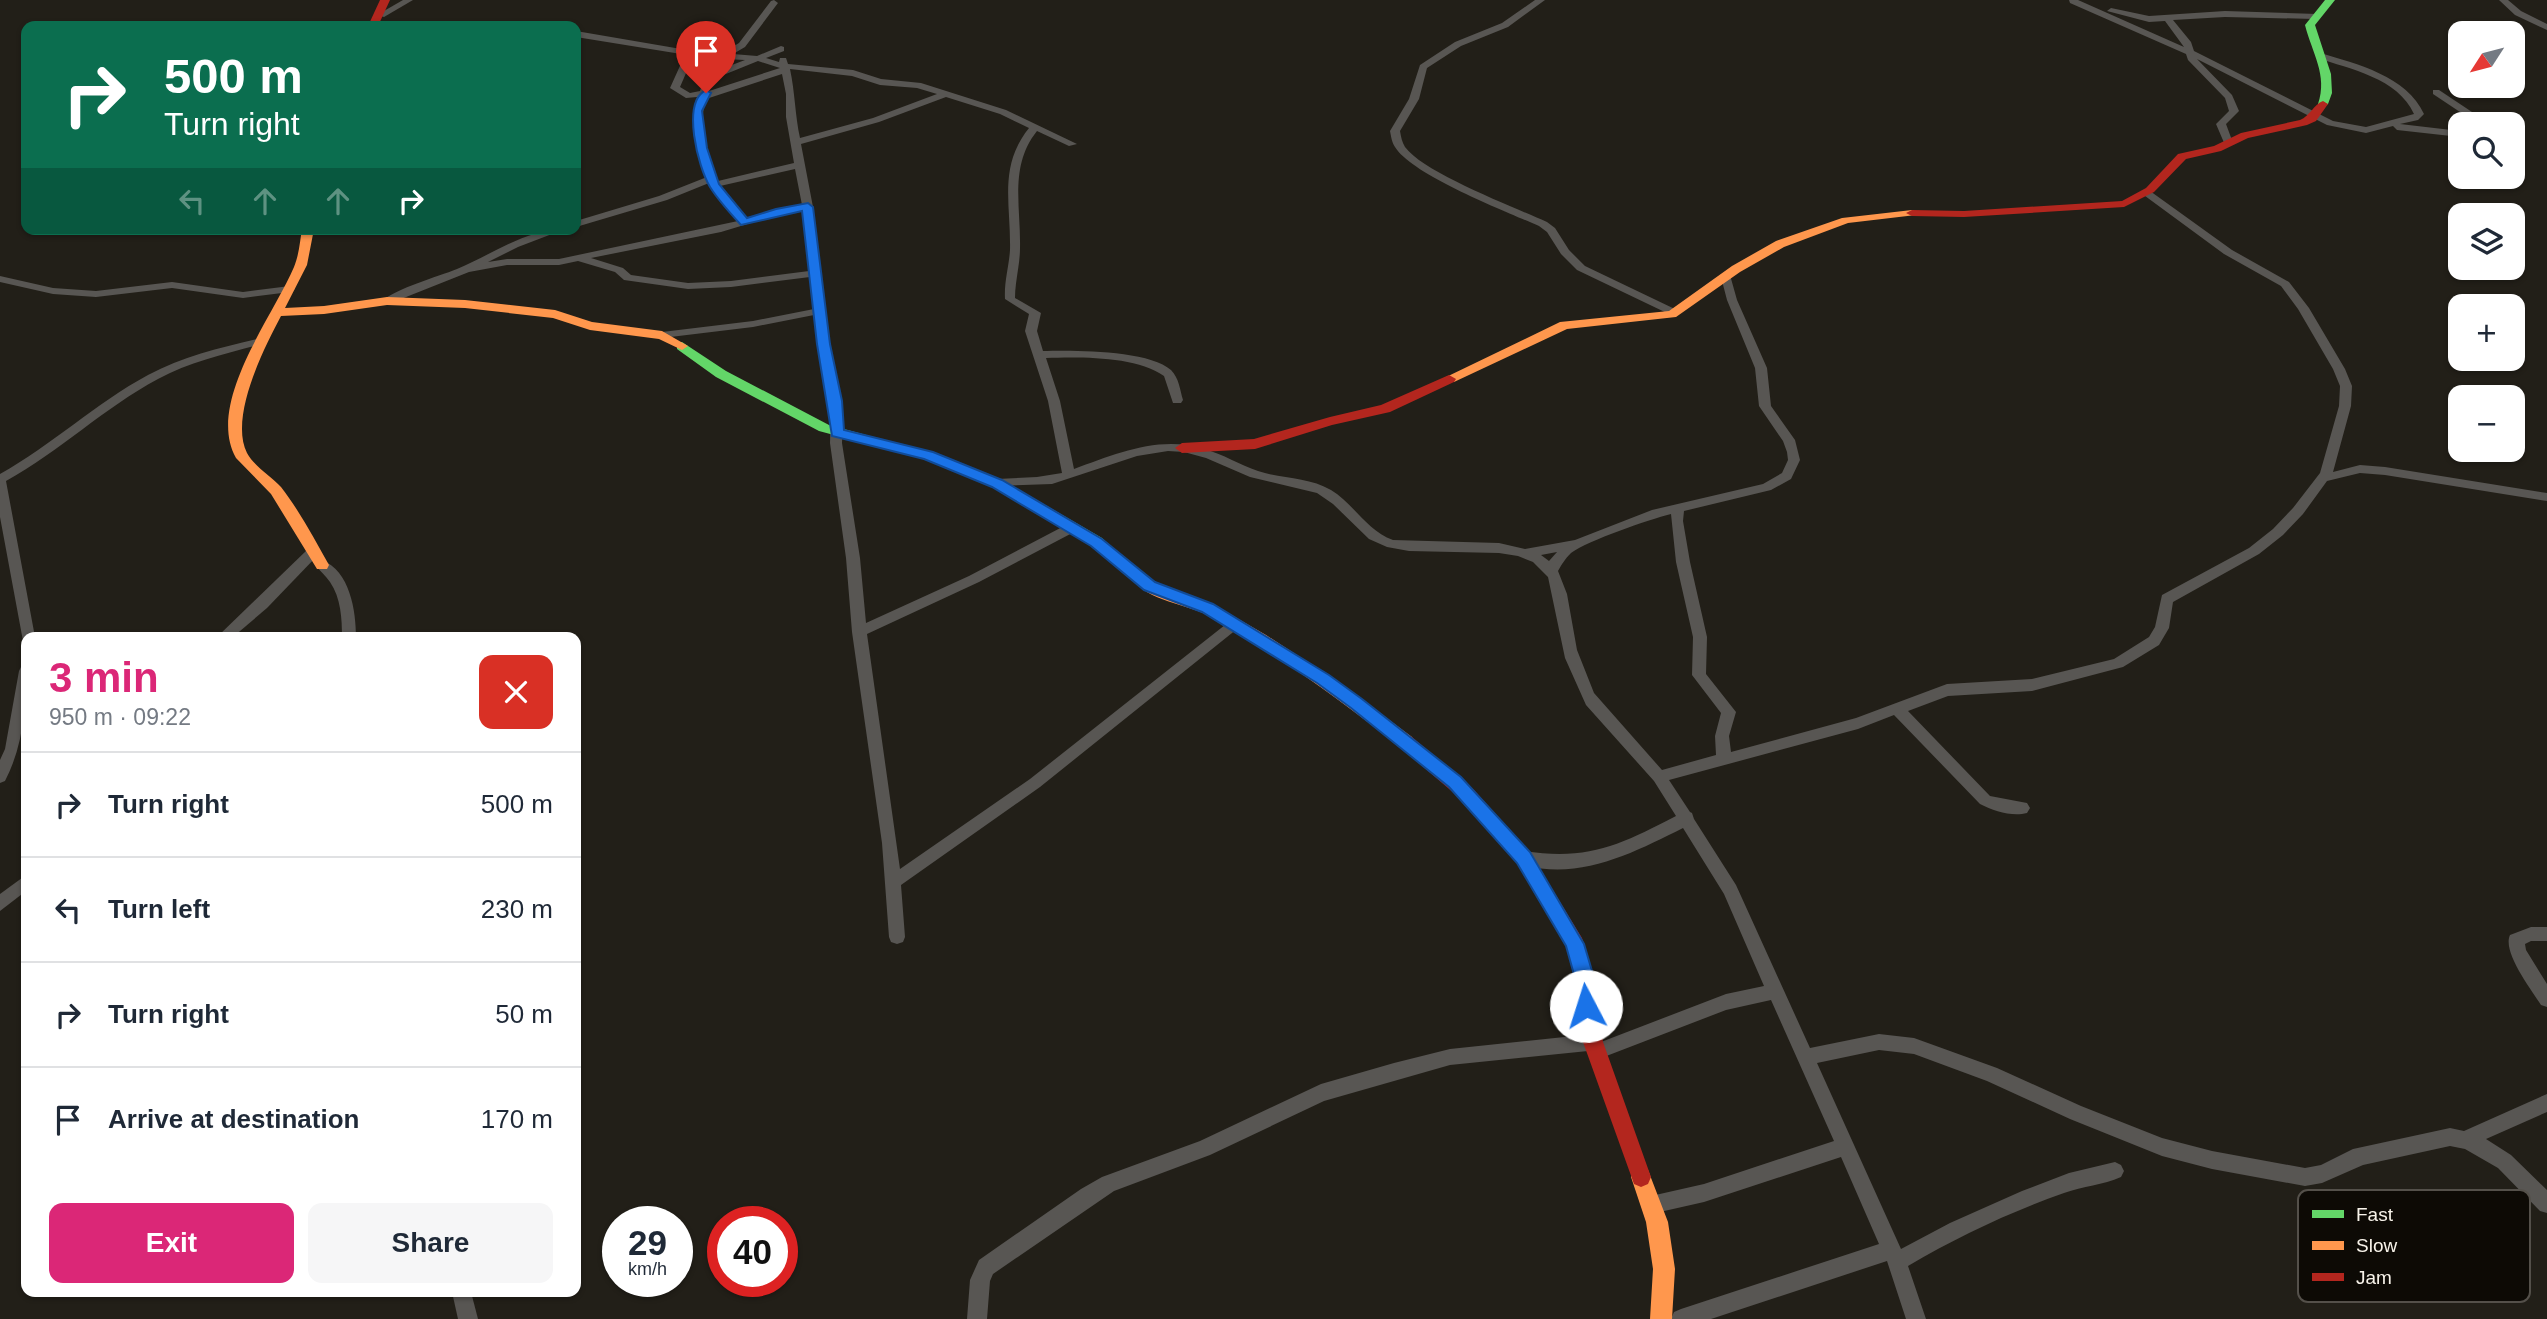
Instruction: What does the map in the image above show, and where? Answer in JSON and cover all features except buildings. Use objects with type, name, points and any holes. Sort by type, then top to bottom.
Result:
[{"type":"street","points":[[380,14],[409,0]]},
{"type":"street","points":[[1541,0],[1505,25],[1458,44],[1423,67],[1414,99],[1395,131],[1395,139],[1410,158],[1431,172],[1548,227],[1565,252],[1582,269],[1675,313]]},
{"type":"street","points":[[997,483],[1052,480],[1124,455],[1182,448],[1255,444],[1330,421],[1385,409],[1564,325],[1675,313],[1780,244],[1846,220],[1901,214],[1964,214],[2116,206],[2146,193],[2181,157],[2217,149],[2262,130],[2303,124],[2314,117],[2325,100],[2328,71],[2310,36],[2310,25],[2330,0]]},
{"type":"street","points":[[2503,0],[2518,13],[2547,27]]},
{"type":"street","points":[[2070,1],[2138,17],[2225,14],[2315,16]]},
{"type":"street","points":[[2070,1],[2222,67],[2314,117],[2339,126],[2360,130],[2416,118],[2419,110],[2389,83],[2320,56]]},
{"type":"street","points":[[723,71],[711,66],[747,40],[774,3]]},
{"type":"street","points":[[2167,18],[2187,42],[2189,54],[2232,103],[2234,111],[2221,124],[2228,143]]},
{"type":"street","points":[[581,35],[684,52],[689,57],[675,88],[689,96],[705,95],[783,61]]},
{"type":"street","points":[[725,55],[783,61],[853,73],[880,82],[914,84],[1003,112],[1072,144]]},
{"type":"street","points":[[745,223],[713,182],[697,111],[709,80],[723,71],[756,58],[783,61]]},
{"type":"street","points":[[783,61],[791,94],[791,117],[808,207],[814,273],[836,411],[859,632],[887,821],[897,937]]},
{"type":"street","points":[[2436,92],[2466,112]]},
{"type":"street","points":[[796,142],[876,120],[945,94]]},
{"type":"street","points":[[2388,125],[2448,132]]},
{"type":"street","points":[[1034,128],[1023,140],[1015,162],[1015,251],[1009,288],[1012,301],[1035,313],[1031,331],[1054,401],[1069,475]]},
{"type":"street","points":[[581,223],[713,182],[800,165]]},
{"type":"street","points":[[1659,777],[1898,710],[1947,690],[2032,685],[2118,663],[2154,641],[2162,628],[2167,599],[2243,558],[2288,523],[2324,478],[2345,406],[2346,386],[2334,359],[2299,300],[2279,280],[2228,253],[2146,193]]},
{"type":"street","points":[[466,269],[507,262],[559,262],[808,207]]},
{"type":"street","points":[[307,235],[301,265],[261,341],[242,386],[237,409],[236,437],[239,451],[248,465],[275,492],[317,559],[336,579],[345,600],[350,621],[349,632]]},
{"type":"street","points":[[387,301],[543,235]]},
{"type":"street","points":[[580,257],[615,268],[628,278],[688,286],[731,284],[814,273]]},
{"type":"street","points":[[1552,571],[1561,554],[1576,544],[1643,517],[1777,483],[1787,475],[1794,460],[1789,440],[1765,405],[1761,368],[1732,300],[1726,277]]},
{"type":"street","points":[[0,279],[53,291],[96,294],[172,285],[243,295],[290,289]]},
{"type":"street","points":[[276,312],[324,310],[387,301],[522,309],[555,314],[590,326],[662,335],[765,322],[820,311]]},
{"type":"street","points":[[662,335],[721,374],[817,425],[928,456],[997,483],[1097,542],[1149,586],[1207,608],[1331,684],[1462,789],[1524,858],[1575,944],[1583,971],[1595,1047],[1657,1222],[1664,1269],[1661,1319]]},
{"type":"street","points":[[27,632],[0,480],[33,462],[154,376],[186,363],[261,341]]},
{"type":"street","points":[[1040,355],[1081,354],[1153,364],[1168,374],[1177,400]]},
{"type":"street","points":[[1182,448],[1219,458],[1255,474],[1324,492],[1370,532],[1392,544],[1451,545],[1526,553],[1539,559],[1552,571],[1567,641],[1583,687],[1609,723],[1659,777],[1730,890],[1894,1256],[1916,1319]]},
{"type":"street","points":[[2324,478],[2360,469],[2385,471],[2547,497]]},
{"type":"street","points":[[2519,492],[2547,509]]},
{"type":"street","points":[[1678,508],[1677,521],[1683,562],[1700,637],[1699,675],[1730,712],[1722,736],[1724,760]]},
{"type":"street","points":[[859,632],[974,579],[1071,528]]},
{"type":"street","points":[[1526,553],[1576,544]]},
{"type":"street","points":[[230,632],[317,559]]},
{"type":"street","points":[[893,882],[1035,783],[1235,625]]},
{"type":"street","points":[[1898,710],[1985,800],[1996,805],[2022,808]]},
{"type":"street","points":[[0,777],[21,730]]},
{"type":"street","points":[[1524,858],[1560,864],[1594,860],[1634,845],[1687,818]]},
{"type":"street","points":[[0,904],[21,886]]},
{"type":"street","points":[[2547,934],[2531,934],[2516,940],[2521,958],[2547,999]]},
{"type":"street","points":[[976,1319],[980,1280],[986,1267],[1087,1196],[1109,1184],[1204,1149],[1321,1093],[1450,1057],[1595,1047],[1726,1002],[1775,991]]},
{"type":"street","points":[[1806,1057],[1879,1042],[1914,1046],[1991,1074],[2162,1147],[2212,1160],[2305,1177],[2320,1177],[2343,1161],[2361,1155],[2374,1155],[2450,1137],[2466,1139],[2500,1157],[2547,1204]]},
{"type":"street","points":[[2466,1139],[2547,1103]]},
{"type":"street","points":[[1651,1205],[1704,1193],[1844,1147]]},
{"type":"street","points":[[1681,1319],[1922,1247],[2039,1194],[2067,1183],[2115,1171]]},
{"type":"street","points":[[463,1297],[468,1319]]},
{"type":"traffic: fast","points":[[2323,104],[2328,83],[2310,25],[2330,0]]},
{"type":"traffic: fast","points":[[682,346],[721,374],[824,428],[928,456],[997,483],[1097,542],[1140,579]]},
{"type":"traffic: slow","points":[[1449,379],[1564,325],[1672,314],[1736,269],[1780,244],[1846,220],[1912,213]]},
{"type":"traffic: slow","points":[[307,235],[301,265],[253,357],[242,386],[236,424],[239,451],[243,458],[276,491],[322,565]]},
{"type":"traffic: slow","points":[[276,312],[324,310],[387,301],[465,304],[555,314],[590,326],[662,335],[682,346]]},
{"type":"traffic: slow","points":[[1140,579],[1156,589],[1209,609],[1261,639],[1335,688],[1406,742]]},
{"type":"traffic: slow","points":[[1641,1177],[1657,1222],[1664,1269],[1661,1319]]},
{"type":"traffic: jam","points":[[375,21],[385,0]]},
{"type":"traffic: jam","points":[[1912,213],[1964,214],[2124,204],[2150,190],[2182,156],[2217,149],[2245,135],[2303,123],[2312,119],[2323,104]]},
{"type":"traffic: jam","points":[[1182,448],[1255,444],[1330,421],[1385,409],[1449,379]]},
{"type":"traffic: jam","points":[[1406,742],[1468,795],[1524,858],[1575,944],[1583,971],[1593,1042],[1641,1177]]},
{"type":"route","points":[[706,93],[697,111],[702,148],[710,178],[745,223],[776,212],[808,207],[823,344],[835,401],[837,432],[928,456],[997,483],[1097,542],[1149,586],[1207,608],[1357,703],[1455,782],[1524,858],[1575,944],[1583,971],[1586,1006]]}]
